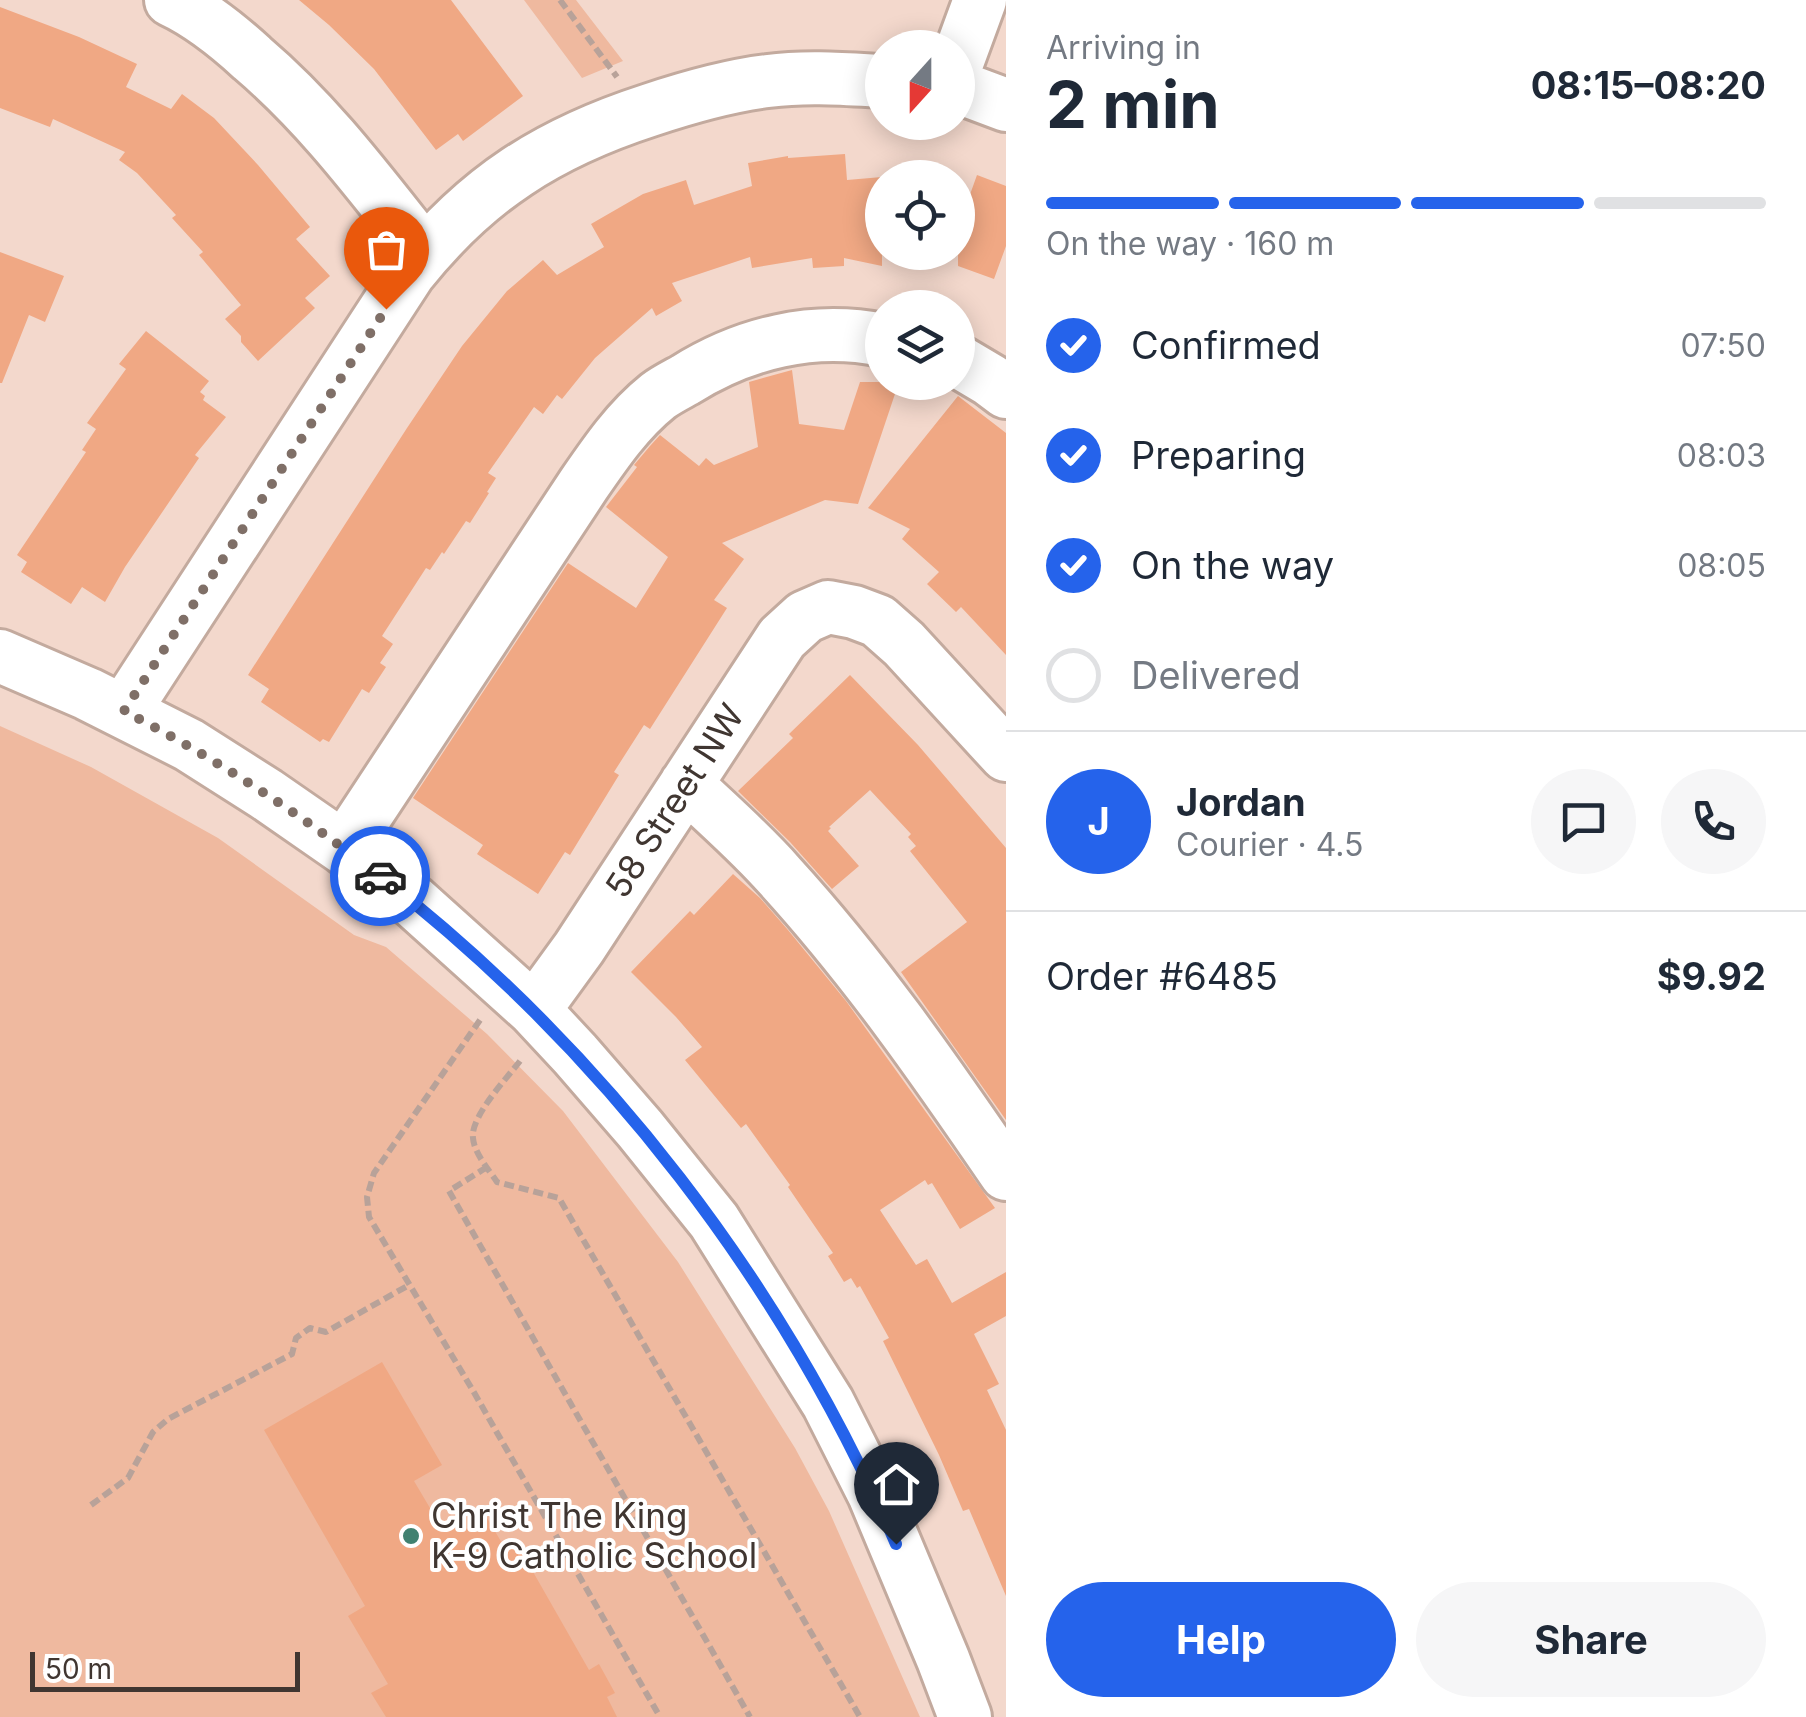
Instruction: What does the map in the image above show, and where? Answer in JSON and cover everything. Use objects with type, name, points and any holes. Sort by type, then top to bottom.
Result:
[{"type":"street","points":[[171,0],[228,36],[274,76],[351,159],[425,252]]},
{"type":"street","points":[[969,30],[980,0]]},
{"type":"street","points":[[124,711],[409,273],[464,212],[519,169],[555,148],[633,115],[706,91],[771,80],[865,80]]},
{"type":"street","points":[[975,93],[1006,105]]},
{"type":"street","points":[[344,848],[595,468],[617,438],[659,396],[738,352],[781,339],[823,334],[865,338]]},
{"type":"street","points":[[975,371],[1006,392]]},
{"type":"street","name":"58 Street NW","points":[[534,1010],[579,948],[782,638],[804,617],[828,608],[878,621],[1006,755]]},
{"type":"street","points":[[0,656],[124,711],[189,745],[266,794],[414,902],[534,1010],[640,1128],[714,1221],[809,1371],[874,1494],[965,1717]]},
{"type":"street","points":[[686,784],[776,872],[845,951],[932,1065],[1006,1174]]},
{"type":"path","points":[[560,0],[619,81],[633,115]]},
{"type":"path","points":[[480,1020],[374,1173],[367,1197],[369,1218],[472,1388],[660,1717]]},
{"type":"path","points":[[520,1061],[488,1102],[475,1124],[472,1139],[497,1182],[559,1198],[860,1717]]},
{"type":"path","points":[[487,1167],[449,1191],[750,1717]]},
{"type":"path","points":[[91,1506],[128,1478],[153,1432],[168,1419],[292,1354],[296,1338],[310,1328],[326,1332],[410,1285]]},
{"type":"shaded area","points":[[524,0],[576,0],[623,61],[582,78]]},
{"type":"shaded area","points":[[0,726],[91,767],[218,838],[354,935],[386,947],[487,1034],[563,1111],[678,1262],[795,1448],[829,1511],[920,1717],[0,1717]]},
{"type":"building","points":[[299,0],[451,0],[523,96],[463,141],[458,134],[436,150],[374,69]]},
{"type":"building","points":[[0,7],[137,64],[126,87],[171,109],[182,94],[214,118],[310,227],[296,239],[330,276],[305,298],[315,308],[258,361],[225,319],[241,305],[199,255],[203,252],[172,218],[176,215],[137,173],[119,160],[125,152],[53,119],[50,127],[0,108]]},
{"type":"building","points":[[845,154],[847,180],[865,178],[865,262],[844,258],[844,266],[813,268],[812,258],[752,268],[750,257],[672,283],[682,301],[656,316],[652,308],[595,358],[562,399],[557,395],[543,414],[534,407],[488,473],[496,478],[470,523],[466,521],[430,570],[426,568],[382,636],[393,644],[380,663],[386,667],[369,693],[362,689],[329,742],[320,742],[261,702],[269,689],[248,675],[462,346],[507,291],[543,260],[557,275],[604,247],[591,224],[643,194],[686,180],[694,205],[752,186],[748,163]]},
{"type":"building","points":[[977,175],[1006,186],[1006,246],[994,279],[969,270],[975,270]]},
{"type":"building","points":[[0,252],[64,276],[45,322],[29,315],[2,383],[0,383]]},
{"type":"building","points":[[146,331],[209,381],[200,392],[205,396],[203,400],[226,417],[195,455],[199,458],[105,602],[82,587],[71,604],[21,572],[27,562],[17,555],[86,452],[82,450],[96,429],[87,423],[126,369],[119,364]]},
{"type":"building","points":[[792,370],[799,424],[844,430],[860,382],[865,382],[865,400],[893,400],[858,504],[825,500],[722,543],[744,559],[714,600],[727,608],[650,729],[644,725],[614,772],[619,775],[570,855],[565,852],[538,894],[477,854],[483,845],[413,798],[568,563],[636,608],[668,557],[606,507],[660,435],[699,466],[706,458],[714,465],[758,447],[749,382]]},
{"type":"building","points":[[955,400],[963,400],[1006,433],[1006,655],[961,607],[956,612],[927,584],[939,572],[902,539],[910,529],[868,508]]},
{"type":"building","points":[[850,675],[918,745],[1006,848],[1006,1120],[901,972],[967,922],[910,851],[916,846],[908,837],[911,834],[870,790],[829,827],[828,831],[859,866],[832,889],[738,791]]},
{"type":"building","points":[[733,874],[760,898],[846,1001],[995,1208],[960,1229],[932,1183],[928,1185],[925,1180],[880,1210],[916,1265],[927,1259],[952,1303],[1006,1272],[1006,1316],[974,1334],[999,1384],[987,1390],[1006,1430],[1006,1596],[969,1509],[963,1511],[883,1341],[889,1338],[860,1286],[857,1288],[851,1278],[844,1282],[828,1256],[833,1253],[790,1185],[746,1124],[741,1128],[685,1060],[702,1047],[631,972],[690,911],[694,915]]},
{"type":"building","name":"Christ The King K-9 Catholic School","points":[[382,1362],[442,1465],[414,1481],[443,1530],[481,1508],[505,1548],[516,1542],[589,1670],[599,1664],[615,1693],[607,1697],[617,1717],[386,1717],[371,1693],[388,1684],[348,1616],[365,1606],[264,1430]]},
{"type":"way so far","points":[[380,876],[215,761],[124,711],[386,309]]},
{"type":"place","name":"Christ The King K-9 Catholic School","points":[[411,1536]]},
{"type":"route","points":[[380,876],[534,1010],[640,1128],[714,1221],[828,1403],[896,1544]]}]
